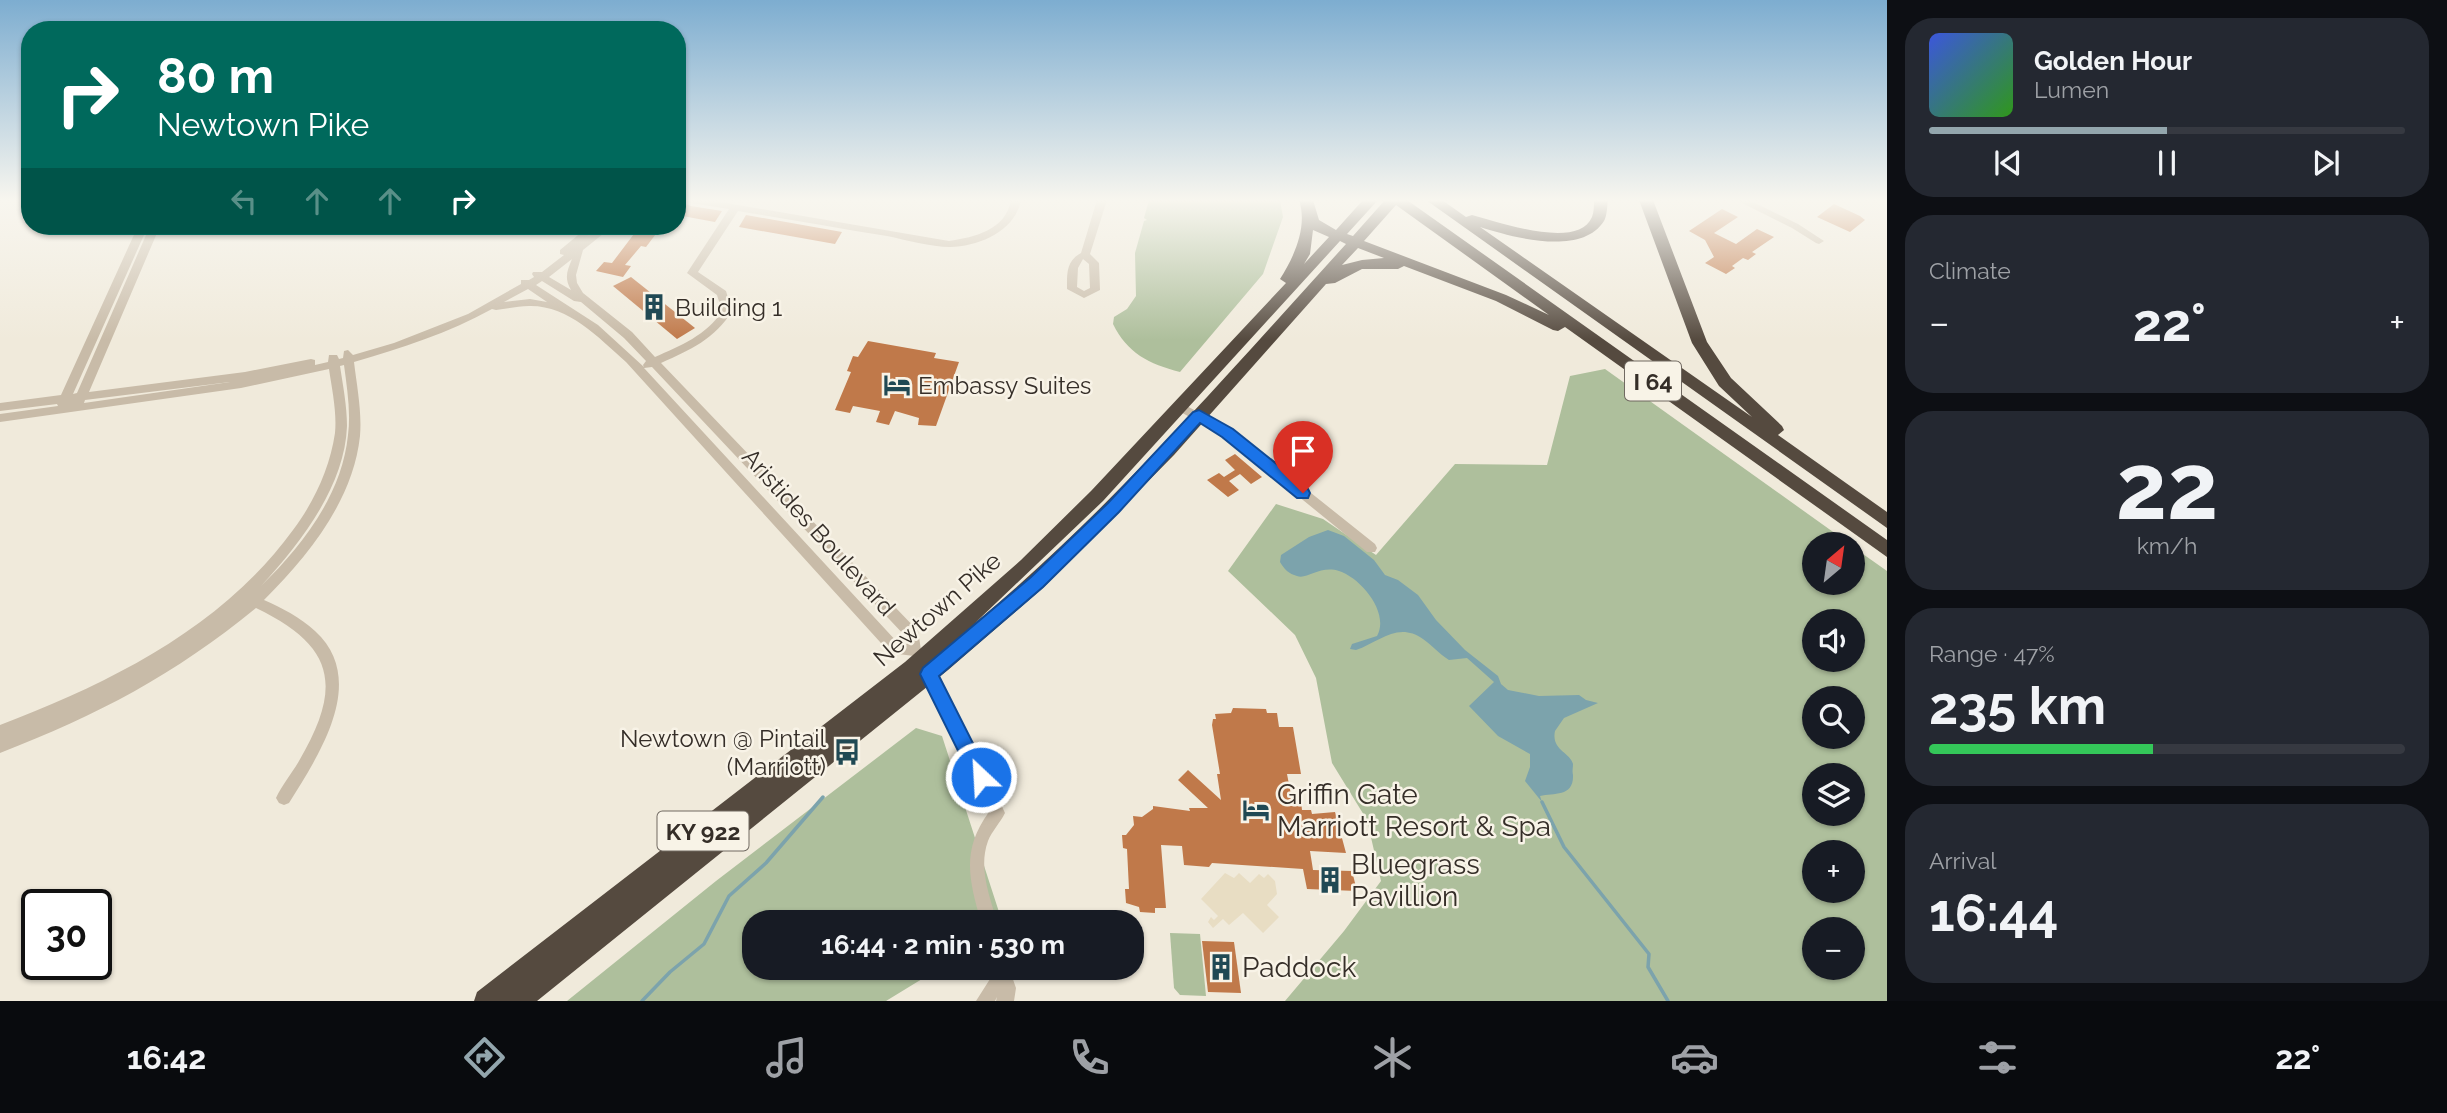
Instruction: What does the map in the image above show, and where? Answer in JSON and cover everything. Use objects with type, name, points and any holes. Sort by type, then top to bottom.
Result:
[{"type":"highway","points":[[1230,350],[1299,262],[1304,247]]},
{"type":"highway","name":"Newtown Pike","points":[[486,1001],[921,661],[1037,582],[1113,507],[1190,411],[1230,350],[1339,247]]},
{"type":"highway","name":"Newtown Pike","points":[[1190,411],[1278,327],[1341,247]]},
{"type":"highway","points":[[1367,247],[1453,279],[1552,322],[1702,417]]},
{"type":"highway","name":"I 64","points":[[1463,247],[1887,550]]},
{"type":"highway","name":"I 64","points":[[1500,247],[1887,521]]},
{"type":"highway","points":[[1664,247],[1700,343],[1725,382],[1775,430],[1887,521]]},
{"type":"highway","points":[[1278,327],[1344,268],[1366,263],[1387,263],[1453,279]]},
{"type":"highway","name":"Newtown Pike","points":[[518,1001],[921,661]]},
{"type":"street","points":[[63,404],[134,247]]},
{"type":"street","points":[[78,402],[146,247]]},
{"type":"street","points":[[538,274],[570,247]]},
{"type":"street","points":[[0,407],[63,404],[258,383],[416,338],[479,312],[584,247]]},
{"type":"street","name":"Aristides Boulevard","points":[[584,247],[572,266],[572,283],[579,295],[628,335],[913,635],[921,661]]},
{"type":"street","points":[[638,367],[710,333],[727,311],[726,300],[714,286],[692,273],[709,247]]},
{"type":"street","points":[[1085,255],[1094,263],[1095,284],[1093,293],[1084,295],[1072,289],[1072,269],[1074,262],[1085,255],[1088,247]]},
{"type":"street","points":[[1072,269],[1095,284]]},
{"type":"street","name":"Aristides Boulevard","points":[[538,274],[602,314]]},
{"type":"street","points":[[348,357],[441,320],[525,282]]},
{"type":"street","name":"Aristides Boulevard","points":[[525,282],[576,314],[638,367],[895,649],[921,661]]},
{"type":"street","name":"Aristides Boulevard","points":[[479,312],[530,302],[558,307],[576,314]]},
{"type":"street","points":[[0,746],[90,709],[193,649],[307,542],[335,498],[352,450],[355,419],[348,357]]},
{"type":"street","points":[[0,732],[83,698],[129,675],[247,598],[292,541],[327,482],[340,435],[333,362]]},
{"type":"street","points":[[0,418],[63,404]]},
{"type":"street","points":[[1190,411],[1228,433],[1371,548]]},
{"type":"street","points":[[247,598],[303,626],[324,649],[333,673],[333,696],[327,724],[310,759],[284,798]]},
{"type":"street","points":[[921,661],[948,708],[996,813],[985,827],[975,850],[977,878],[986,910]]},
{"type":"street","points":[[985,1001],[997,980]]},
{"type":"street","points":[[1005,980],[1008,988],[1005,1001]]},
{"type":"green space","points":[[1137,247],[1273,247],[1263,274],[1180,372],[1140,356],[1125,343],[1113,324],[1114,317],[1127,309],[1136,296]]},
{"type":"green space","points":[[1605,369],[1833,532],[1802,532],[1802,595],[1866,595],[1866,556],[1887,571],[1887,1001],[1285,1001],[1344,931],[1381,881],[1367,820],[1332,763],[1316,678],[1295,635],[1228,571],[1276,504],[1323,519],[1376,555],[1455,464],[1547,465],[1570,376]]},
{"type":"green space","points":[[916,728],[942,736],[998,910],[742,910],[742,980],[920,980],[886,1001],[567,1001],[716,881]]},
{"type":"green space","points":[[1170,933],[1200,934],[1206,996],[1180,995],[1174,988]]},
{"type":"shaded area","points":[[1225,873],[1234,878],[1239,873],[1250,883],[1259,874],[1264,878],[1268,874],[1275,881],[1277,894],[1267,905],[1279,917],[1263,933],[1243,913],[1229,925],[1223,919],[1213,928],[1208,922],[1211,917],[1214,920],[1218,916],[1201,899]]},
{"type":"water","points":[[1328,530],[1344,536],[1374,560],[1385,575],[1398,580],[1418,595],[1436,620],[1465,650],[1498,676],[1501,684],[1508,690],[1539,696],[1579,695],[1598,703],[1564,718],[1555,731],[1558,747],[1573,764],[1572,782],[1567,791],[1540,796],[1542,802],[1525,781],[1530,767],[1530,754],[1498,736],[1469,706],[1494,682],[1467,658],[1449,660],[1423,639],[1405,632],[1397,632],[1356,650],[1350,649],[1352,644],[1377,636],[1380,617],[1371,597],[1356,581],[1339,571],[1326,570],[1301,577],[1289,573],[1280,562],[1281,555],[1309,537]]},
{"type":"building","points":[[624,247],[640,247],[625,265],[631,266],[623,277],[596,271],[604,262],[612,263]]},
{"type":"building","points":[[1709,247],[1760,247],[1752,252],[1756,254],[1748,260],[1743,258],[1726,274],[1705,263],[1714,257]]},
{"type":"building","name":"Building 1","points":[[631,277],[695,328],[677,339],[613,286]]},
{"type":"building","name":"Embassy Suites","points":[[868,341],[936,353],[934,358],[959,362],[936,426],[918,425],[919,418],[895,411],[889,425],[876,422],[880,411],[853,406],[850,413],[835,410],[851,372],[847,371],[853,356],[858,357]]},
{"type":"building","points":[[1235,454],[1262,477],[1251,484],[1240,474],[1229,481],[1239,490],[1228,497],[1207,480],[1219,473],[1224,477],[1235,470],[1225,460]]},
{"type":"building","name":"Griffin Gate Marriott Resort & Spa","points":[[1233,708],[1266,709],[1267,713],[1277,713],[1279,727],[1293,727],[1301,774],[1287,774],[1292,800],[1301,801],[1302,810],[1311,810],[1312,814],[1335,812],[1346,853],[1310,851],[1313,870],[1352,871],[1357,891],[1307,889],[1303,869],[1212,863],[1209,867],[1184,865],[1182,846],[1161,845],[1166,908],[1155,908],[1155,913],[1144,912],[1139,907],[1126,903],[1125,889],[1129,889],[1127,849],[1123,848],[1122,835],[1126,835],[1134,825],[1133,816],[1142,817],[1153,809],[1153,806],[1190,811],[1189,808],[1208,808],[1178,780],[1188,770],[1221,800],[1217,774],[1220,774],[1212,725],[1213,719],[1216,719],[1215,714],[1231,713]]},
{"type":"building","name":"Paddock","points":[[1202,941],[1234,942],[1241,993],[1208,992]]},
{"type":"waterway","points":[[642,1001],[670,972],[704,944],[729,896],[766,863],[823,797]]},
{"type":"waterway","points":[[1542,802],[1564,847],[1649,954],[1648,967],[1668,1001]]},
{"type":"place","name":"Building 1","points":[[654,307]]},
{"type":"place","name":"Embassy Suites","points":[[897,385]]},
{"type":"place","name":"Newtown @ Pintail (Marriott)","points":[[847,752]]},
{"type":"place","name":"Griffin Gate Marriott Resort & Spa","points":[[1256,810]]},
{"type":"place","name":"Bluegrass Pavillion","points":[[1330,880]]},
{"type":"place","name":"Paddock","points":[[1221,967]]},
{"type":"route","points":[[981,777],[929,674],[1037,582],[1160,459],[1199,416],[1228,433],[1303,493]]}]
